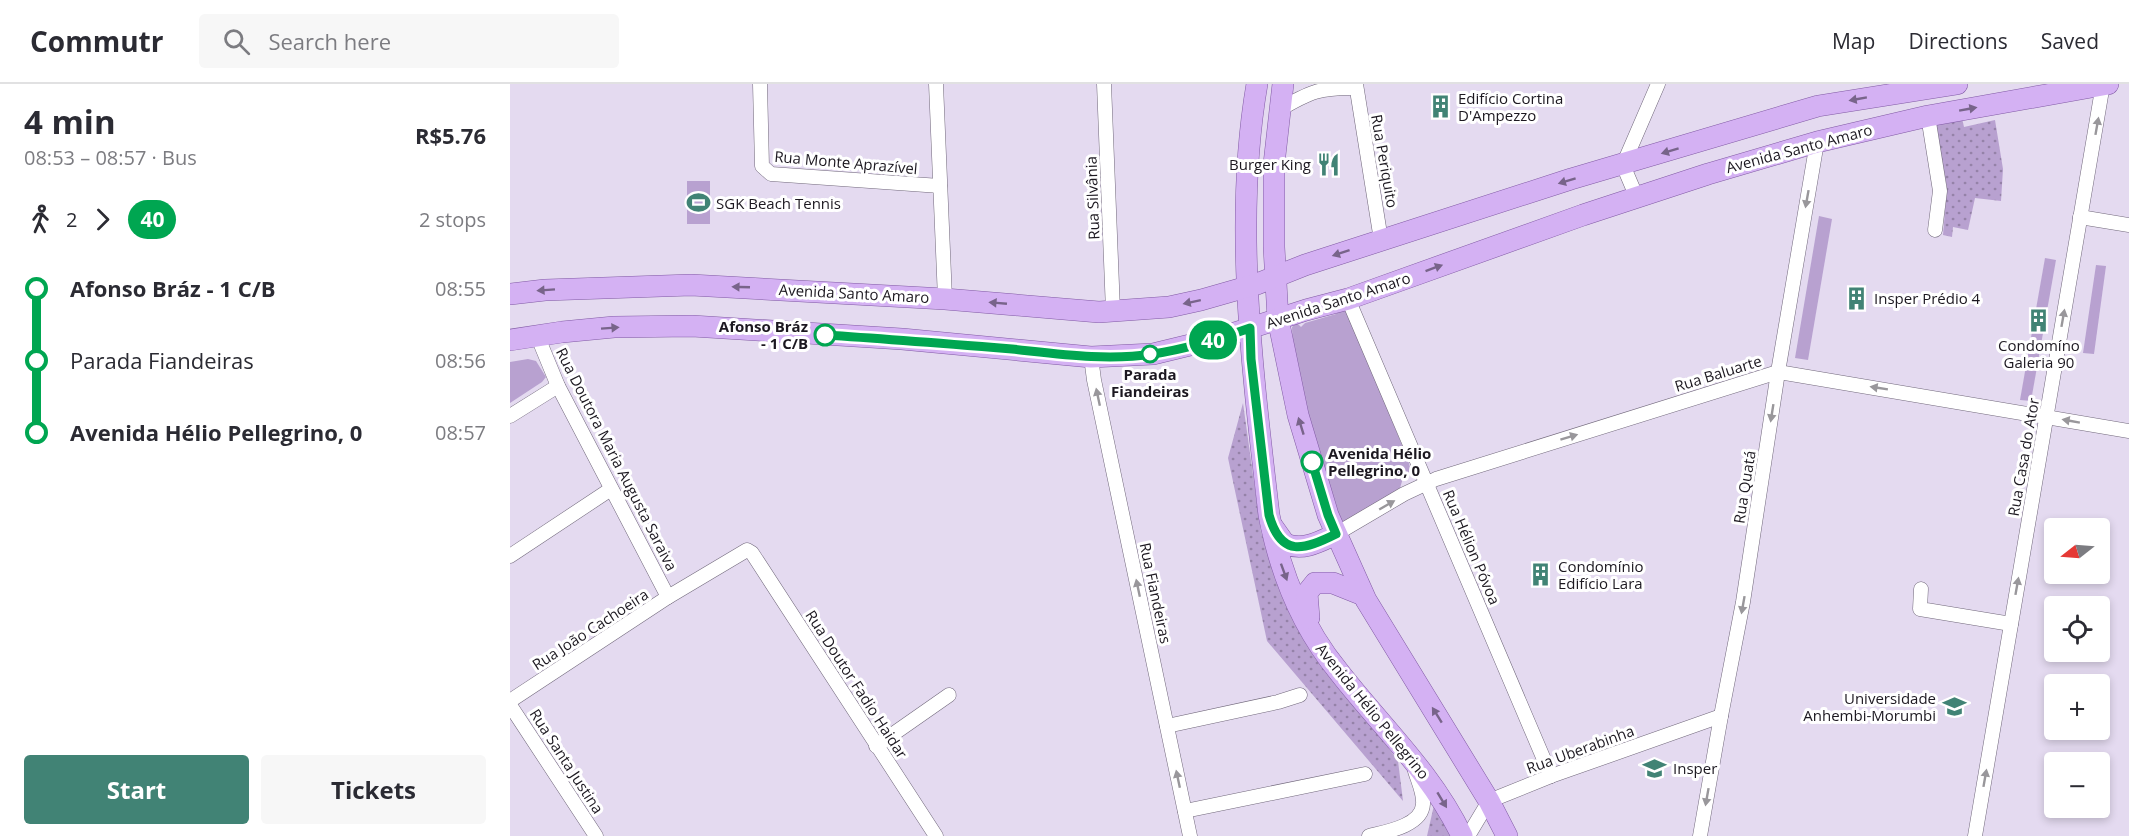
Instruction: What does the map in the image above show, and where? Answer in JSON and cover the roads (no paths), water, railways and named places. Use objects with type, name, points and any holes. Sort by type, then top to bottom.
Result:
[{"type":"main road","name":"Avenida Hélio Pellegrino","points":[[1257,84],[1248,183],[1251,359],[1269,515],[1284,572],[1305,622],[1337,671],[1438,792],[1462,836]]},
{"type":"main road","points":[[1283,84],[1274,164],[1274,247],[1278,319],[1298,415],[1328,515],[1363,594],[1508,836]]},
{"type":"main road","name":"Avenida Santo Amaro","points":[[510,294],[557,289],[691,285],[945,299],[1099,312],[1169,307],[1201,300],[1277,277],[1305,265],[1571,179],[1818,106],[1954,84]]},
{"type":"main road","name":"Avenida Santo Amaro","points":[[510,340],[614,327],[692,326],[902,339],[1091,357],[1154,354],[1219,338],[1348,299],[1583,215],[1708,174],[1817,142],[1928,116],[2104,84]]},
{"type":"main road","points":[[1269,515],[1280,539],[1292,547],[1307,547],[1336,534]]},
{"type":"main road","points":[[1313,635],[1306,599],[1310,587],[1315,583],[1327,582],[1363,594]]},
{"type":"street","name":"Rua Monte Aprazível","points":[[760,84],[762,166],[771,174],[940,186]]},
{"type":"street","points":[[936,84],[945,299]]},
{"type":"street","name":"Rua Silvânia","points":[[1104,84],[1113,311]]},
{"type":"street","points":[[1637,198],[1623,165],[1658,84]]},
{"type":"street","name":"Rua Casa do Ator","points":[[1975,836],[2104,84]]},
{"type":"street","name":"Rua Periquito","points":[[1279,110],[1316,90],[1356,86],[1381,240]]},
{"type":"street","points":[[1928,116],[1940,191],[1935,230]]},
{"type":"street","name":"Rua Quatá","points":[[1700,836],[1720,716],[1743,602],[1778,372],[1817,142]]},
{"type":"street","points":[[2080,217],[2129,225]]},
{"type":"street","name":"Rua Hélion Póvoa","points":[[1348,299],[1551,776]]},
{"type":"street","name":"Rua Doutora Maria Augusta Saraiva","points":[[537,335],[558,386],[668,597]]},
{"type":"street","name":"Rua Fiandeiras","points":[[1091,357],[1190,836]]},
{"type":"street","name":"Rua Baluarte","points":[[1336,534],[1427,484],[1513,454],[1778,372],[2129,431]]},
{"type":"street","points":[[510,416],[558,386]]},
{"type":"street","points":[[510,556],[611,489]]},
{"type":"street","name":"Rua João Cachoeira","points":[[510,703],[668,597],[743,551],[750,551]]},
{"type":"street","name":"Rua Doutor Fadio Haidar","points":[[750,551],[936,836]]},
{"type":"street","points":[[1921,589],[1920,609],[2011,624]]},
{"type":"street","points":[[876,746],[949,695]]},
{"type":"street","points":[[1167,726],[1278,702],[1300,695]]},
{"type":"street","name":"Rua Santa Justina","points":[[510,703],[596,836]]},
{"type":"street","name":"Rua Uberabinha","points":[[1489,801],[1551,776],[1720,716]]},
{"type":"street","points":[[1368,836],[1403,826],[1418,816],[1422,810],[1422,794],[1411,758]]},
{"type":"street","points":[[1185,811],[1365,774]]},
{"type":"street","points":[[1468,836],[1489,801]]},
{"type":"place","name":"Edifício Cortina D'Ampezzo","points":[[1440,107]]},
{"type":"place","name":"Burger King","points":[[1329,164]]},
{"type":"place","name":"SGK Beach Tennis","points":[[698,203]]},
{"type":"place","name":"Insper Prédio 4","points":[[1856,298]]},
{"type":"place","name":"Condomíno Galeria 90","points":[[2039,321]]},
{"type":"place","name":"Afonso Bráz - 1 C/B","points":[[825,335]]},
{"type":"place","name":"Parada Fiandeiras","points":[[1150,354]]},
{"type":"place","name":"Avenida Hélio Pellegrino, 0","points":[[1312,462]]},
{"type":"place","name":"Condomínio Edifício Lara","points":[[1540,575]]},
{"type":"place","name":"Universidade Anhembi-Morumbi","points":[[1954,707]]},
{"type":"place","name":"Insper","points":[[1655,768]]}]
